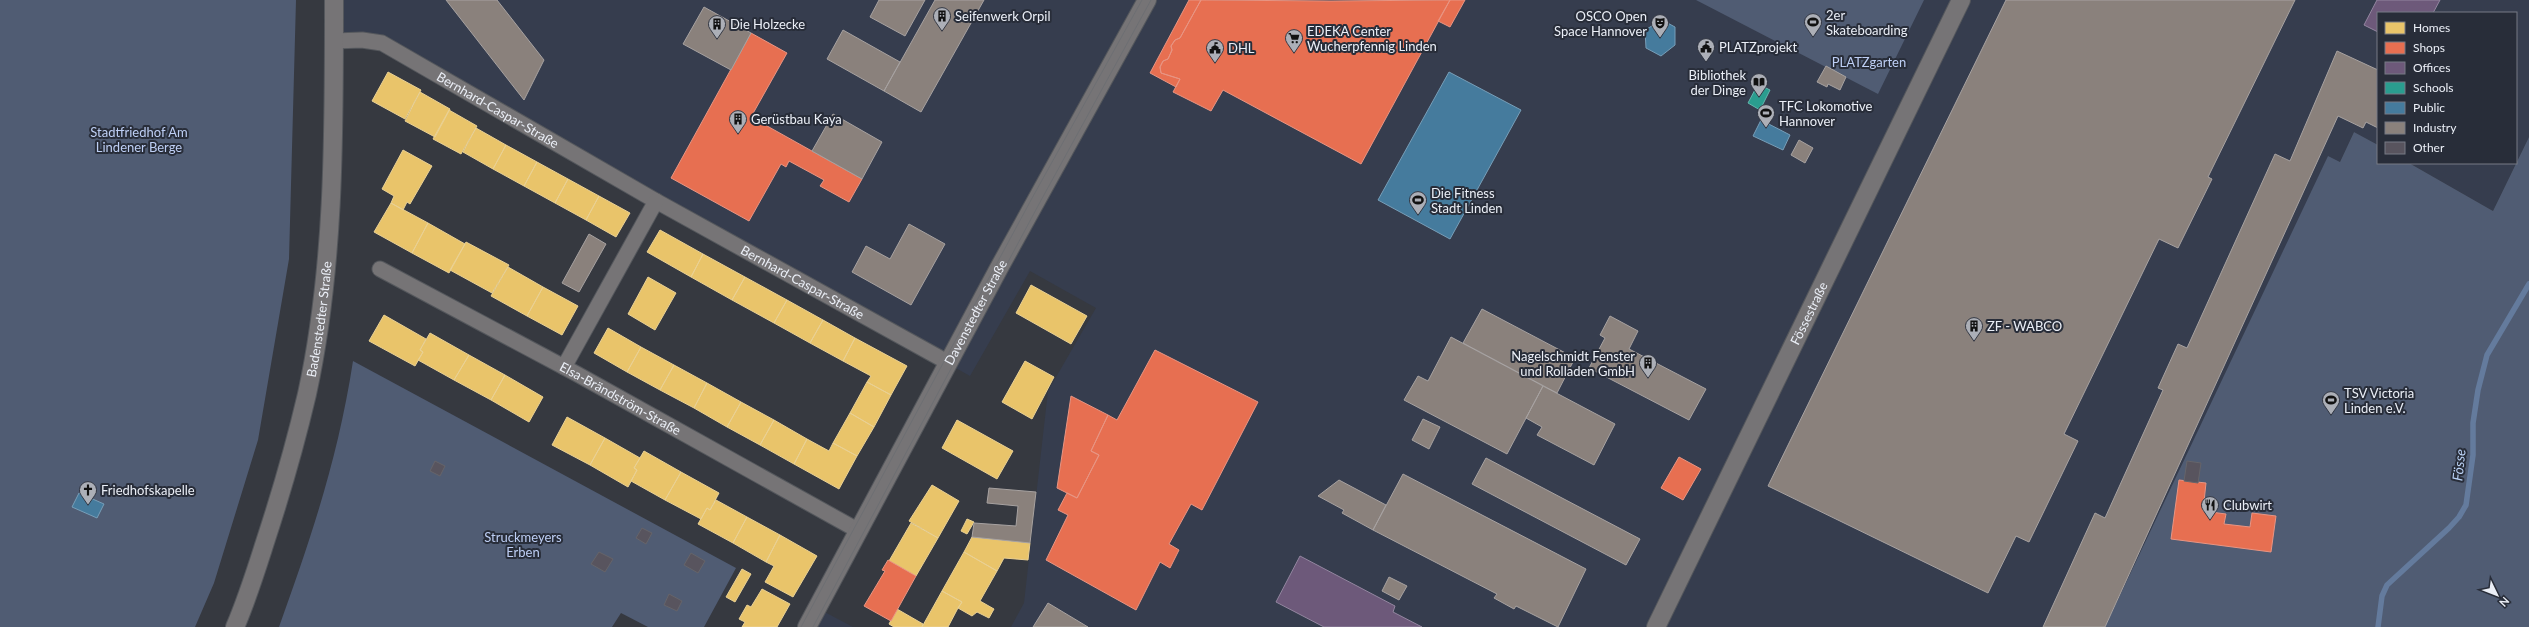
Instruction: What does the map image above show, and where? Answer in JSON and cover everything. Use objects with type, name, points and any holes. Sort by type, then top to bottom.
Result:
[{"type":"street","name":"Badenstedter Straße","points":[[235,627],[245,604],[276,508],[307,393],[318,320],[329,216],[334,0]]},
{"type":"street","name":"Davenstedter Straße","points":[[807,627],[1147,0]]},
{"type":"street","name":"Fössestraße","points":[[1656,627],[1961,0]]},
{"type":"street","name":"Bernhard-Caspar-Straße","points":[[334,41],[362,40],[382,43],[656,201],[949,363]]},
{"type":"street","points":[[564,367],[656,201]]},
{"type":"street","name":"Elsa-Brändström-Straße","points":[[380,269],[564,367],[859,531]]},
{"type":"shaded area","points":[[334,0],[2529,0],[2529,137],[2517,162],[2517,12],[2377,12],[2377,144],[2354,132],[2340,162],[2328,157],[2105,627],[1011,627],[1024,603],[1048,391],[1096,308],[1030,271],[970,376],[382,43],[334,41]]},
{"type":"shaded area","points":[[2411,164],[2516,164],[2493,211]]},
{"type":"shaded area","points":[[817,608],[853,627],[807,627]]},
{"type":"green space","name":"Stadtfriedhof Am Lindener Berge","points":[[0,0],[296,0],[289,259],[258,440],[214,583],[195,627],[0,627]]},
{"type":"green space","name":"2er Skateboarding","points":[[1696,0],[1924,0],[1878,94]]},
{"type":"green space","name":"TSV Victoria Linden e.V.","points":[[2354,132],[2377,144],[2377,164],[2411,164],[2493,211],[2529,137],[2529,627],[2105,627],[2328,156],[2340,162]]},
{"type":"green space","name":"Struckmeyers Erben","points":[[353,361],[736,568],[704,627],[648,627],[621,613],[612,627],[279,627],[313,528],[332,464],[347,397]]},
{"type":"building: Homes","points":[[388,72],[421,90],[405,119],[372,101]]},
{"type":"building: Homes","points":[[420,92],[450,109],[435,137],[405,121]]},
{"type":"building: Homes","points":[[449,110],[477,126],[461,154],[433,139]]},
{"type":"building: Homes","points":[[476,128],[506,145],[493,169],[463,152]]},
{"type":"building: Homes","points":[[506,145],[537,162],[524,186],[493,169]]},
{"type":"building: Homes","points":[[403,150],[432,166],[410,204],[407,202],[403,210],[391,203],[394,196],[382,189]]},
{"type":"building: Homes","points":[[537,162],[568,179],[555,203],[524,186]]},
{"type":"building: Homes","points":[[568,179],[599,196],[586,220],[555,203]]},
{"type":"building: Homes","points":[[599,196],[630,213],[616,237],[586,220]]},
{"type":"building: Homes","points":[[391,203],[428,223],[412,253],[374,232]]},
{"type":"building: Homes","points":[[428,223],[465,244],[449,273],[412,253]]},
{"type":"building: Homes","points":[[660,230],[703,254],[691,277],[647,252]]},
{"type":"building: Homes","points":[[466,242],[509,265],[492,293],[450,270]]},
{"type":"building: Homes","points":[[703,254],[745,277],[732,300],[691,277]]},
{"type":"building: Homes","points":[[508,267],[543,287],[527,316],[491,296]]},
{"type":"building: Homes","points":[[648,277],[676,293],[655,330],[628,314]]},
{"type":"building: Homes","points":[[745,277],[787,300],[774,323],[732,300]]},
{"type":"building: Homes","points":[[1031,285],[1087,316],[1071,344],[1016,313]]},
{"type":"building: Homes","points":[[543,287],[578,306],[562,335],[527,316]]},
{"type":"building: Homes","points":[[787,300],[823,320],[810,343],[774,323]]},
{"type":"building: Homes","points":[[384,315],[426,339],[420,350],[423,352],[415,366],[369,341]]},
{"type":"building: Homes","points":[[823,320],[855,338],[843,361],[810,343]]},
{"type":"building: Homes","points":[[608,328],[641,347],[627,372],[594,353]]},
{"type":"building: Homes","points":[[430,333],[469,355],[454,380],[418,360],[423,352],[420,350]]},
{"type":"building: Homes","points":[[855,338],[907,366],[891,395],[867,382],[871,376],[843,361]]},
{"type":"building: Homes","points":[[641,347],[674,365],[660,390],[627,372]]},
{"type":"building: Homes","points":[[469,355],[505,375],[491,400],[454,380]]},
{"type":"building: Homes","points":[[1025,361],[1054,377],[1032,419],[1002,402]]},
{"type":"building: Homes","points":[[674,365],[707,383],[694,408],[660,390]]},
{"type":"building: Homes","points":[[505,375],[543,397],[529,422],[491,400]]},
{"type":"building: Homes","points":[[867,382],[891,395],[874,427],[850,413]]},
{"type":"building: Homes","points":[[707,383],[741,402],[727,427],[694,408]]},
{"type":"building: Homes","points":[[741,402],[774,420],[760,445],[727,427]]},
{"type":"building: Homes","points":[[850,413],[874,427],[857,456],[833,443]]},
{"type":"building: Homes","points":[[567,417],[605,438],[590,465],[552,445]]},
{"type":"building: Homes","points":[[774,420],[807,439],[794,464],[760,445]]},
{"type":"building: Homes","points":[[957,420],[1013,451],[997,479],[942,448]]},
{"type":"building: Homes","points":[[605,438],[640,458],[634,468],[637,470],[628,487],[590,465]]},
{"type":"building: Homes","points":[[807,439],[829,451],[833,443],[857,456],[839,489],[794,464]]},
{"type":"building: Homes","points":[[644,451],[681,472],[665,500],[631,481],[637,470],[634,468]]},
{"type":"building: Homes","points":[[681,472],[719,493],[710,510],[707,508],[701,519],[665,500]]},
{"type":"building: Homes","points":[[932,485],[959,501],[938,538],[909,521]]},
{"type":"building: Homes","points":[[716,500],[747,517],[733,543],[698,524],[707,508],[710,510]]},
{"type":"building: Homes","points":[[747,517],[780,535],[766,562],[733,543]]},
{"type":"building: Homes","points":[[967,519],[974,522],[967,534],[961,531]]},
{"type":"building: Homes","points":[[911,523],[938,538],[916,576],[889,561]]},
{"type":"building: Homes","points":[[780,535],[817,556],[793,597],[765,582],[774,566],[766,562]]},
{"type":"building: Homes","points":[[972,537],[1030,543],[1028,560],[1004,558],[997,571],[964,552]]},
{"type":"building: Homes","points":[[964,552],[997,571],[980,601],[994,609],[989,618],[977,612],[972,616],[958,608],[962,602],[942,591]]},
{"type":"building: Homes","points":[[742,569],[751,574],[735,602],[726,597]]},
{"type":"building: Homes","points":[[762,589],[790,604],[777,627],[742,627],[745,622],[739,619],[747,605],[751,607]]},
{"type":"building: Homes","points":[[942,591],[962,602],[948,627],[922,627]]},
{"type":"building: Homes","points":[[897,609],[923,624],[922,627],[894,627],[889,624]]},
{"type":"building: Shops","points":[[1189,0],[1201,0],[1180,38],[1175,40],[1171,46],[1172,50],[1168,59],[1163,61],[1160,67],[1161,73],[1180,79],[1176,87],[1150,73]]},
{"type":"building: Shops","points":[[1201,0],[1450,0],[1361,164],[1223,90],[1211,111],[1173,92],[1180,79],[1161,73],[1160,67],[1163,61],[1168,59],[1172,50],[1171,46],[1175,40],[1180,38]]},
{"type":"building: Shops","points":[[1450,0],[1465,0],[1450,27],[1438,21]]},
{"type":"building: Shops","name":"Gerüstbau Kaya","points":[[751,33],[787,53],[751,117],[862,179],[849,202],[820,186],[824,180],[789,161],[786,167],[781,164],[749,221],[671,178]]},
{"type":"building: Shops","points":[[1155,350],[1258,402],[1202,510],[1191,504],[1169,544],[1179,550],[1170,568],[1160,562],[1136,610],[1046,560],[1068,515],[1058,510],[1067,493],[1077,498],[1099,455],[1091,451],[1108,415],[1117,420]]},
{"type":"building: Shops","points":[[1071,396],[1108,415],[1091,451],[1099,455],[1077,498],[1057,488]]},
{"type":"building: Shops","points":[[1679,457],[1701,469],[1683,500],[1661,488]]},
{"type":"building: Shops","points":[[2179,480],[2206,483],[2203,511],[2226,514],[2224,524],[2250,527],[2252,513],[2276,516],[2271,552],[2171,539]]},
{"type":"building: Shops","points":[[888,560],[916,576],[891,621],[864,606],[885,571],[882,570]]},
{"type":"building: Offices","points":[[2377,0],[2440,0],[2434,12],[2377,12],[2377,32],[2364,25]]},
{"type":"building: Offices","points":[[1300,556],[1395,606],[1393,612],[1422,627],[1324,627],[1276,602]]},
{"type":"building: Schools","name":"Bibliothek der Dinge","points":[[1758,84],[1770,90],[1760,110],[1748,103]]},
{"type":"building: Public","name":"OSCO Open Space Hannover","points":[[1662,20],[1675,27],[1675,45],[1661,56],[1646,48],[1645,30]]},
{"type":"building: Public","points":[[1449,72],[1521,110],[1450,239],[1378,200]]},
{"type":"building: Public","name":"TFC Lokomotive Hannover","points":[[1761,120],[1790,135],[1783,150],[1753,136]]},
{"type":"building: Public","name":"Friedhofskapelle","points":[[79,493],[104,504],[97,518],[72,507]]},
{"type":"building: Industry","points":[[446,0],[497,0],[544,60],[524,100]]},
{"type":"building: Industry","points":[[879,0],[925,0],[905,36],[870,17]]},
{"type":"building: Industry","name":"Seifenwerk Orpil","points":[[935,0],[984,0],[921,112],[884,91]]},
{"type":"building: Industry","name":"ZF - WABCO","points":[[2006,0],[2295,0],[2208,177],[2212,179],[2178,248],[2159,239],[2064,434],[2078,441],[2029,542],[2016,536],[1988,593],[1768,486]]},
{"type":"building: Industry","name":"Die Holzecke","points":[[704,7],[751,33],[731,70],[683,44]]},
{"type":"building: Industry","points":[[843,30],[900,62],[884,91],[827,59]]},
{"type":"building: Industry","points":[[2337,51],[2377,70],[2377,128],[2366,122],[2363,128],[2338,116],[2105,627],[2043,627],[2095,513],[2105,518],[2163,390],[2158,388],[2178,344],[2187,348],[2275,154],[2290,161]]},
{"type":"building: Industry","points":[[1826,66],[1846,77],[1840,90],[1828,84],[1827,87],[1817,82]]},
{"type":"building: Industry","points":[[833,114],[882,142],[862,179],[812,151]]},
{"type":"building: Industry","points":[[1799,140],[1813,148],[1805,163],[1791,155]]},
{"type":"building: Industry","points":[[909,224],[945,244],[911,305],[852,272],[866,246],[890,259]]},
{"type":"building: Industry","points":[[589,234],[606,244],[579,292],[562,283]]},
{"type":"building: Industry","points":[[1482,309],[1575,358],[1557,393],[1463,343]]},
{"type":"building: Industry","name":"Nagelschmidt Fenster und Rolladen GmbH","points":[[1610,316],[1638,331],[1629,349],[1706,389],[1689,420],[1589,368],[1605,338],[1600,335]]},
{"type":"building: Industry","points":[[1451,337],[1543,386],[1507,454],[1404,400],[1418,376],[1428,381]]},
{"type":"building: Industry","points":[[1543,386],[1615,424],[1594,465],[1537,435],[1542,427],[1526,418]]},
{"type":"building: Industry","points":[[1423,419],[1440,427],[1429,449],[1412,440]]},
{"type":"building: Industry","points":[[1486,458],[1640,539],[1626,565],[1472,484]]},
{"type":"building: Industry","points":[[1403,474],[1586,569],[1558,627],[1516,606],[1514,609],[1494,598],[1497,594],[1373,530]]},
{"type":"building: Industry","points":[[1339,480],[1386,505],[1373,530],[1342,513],[1344,510],[1318,496]]},
{"type":"building: Industry","points":[[989,488],[1036,492],[1030,543],[972,537],[974,523],[1016,526],[1018,506],[987,503]]},
{"type":"building: Industry","points":[[1389,577],[1407,586],[1399,600],[1382,591]]},
{"type":"building: Industry","points":[[1048,603],[1088,627],[1033,627]]},
{"type":"building: Other","points":[[435,461],[445,466],[440,476],[430,471]]},
{"type":"building: Other","points":[[2187,461],[2201,463],[2198,483],[2184,481]]},
{"type":"building: Other","points":[[642,528],[652,533],[646,544],[636,538]]},
{"type":"building: Other","points":[[599,552],[613,559],[605,572],[591,564]]},
{"type":"building: Other","points":[[691,553],[705,561],[698,573],[684,565]]},
{"type":"building: Other","points":[[669,594],[682,601],[677,611],[664,605]]},
{"type":"waterway","name":"Fösse","points":[[2378,627],[2382,596],[2387,585],[2449,528],[2459,517],[2466,505],[2473,455],[2473,423],[2478,390],[2487,355],[2529,284]]},
{"type":"tram line","points":[[801,627],[1031,200],[1142,0]]},
{"type":"tram line","points":[[813,627],[1039,204],[1151,0]]},
{"type":"place","name":"Seifenwerk Orpil","points":[[942,31]]},
{"type":"place","name":"2er Skateboarding","points":[[1813,37]]},
{"type":"place","name":"OSCO Open Space Hannover","points":[[1660,38]]},
{"type":"place","name":"Die Holzecke","points":[[717,39]]},
{"type":"place","name":"EDEKA Center Wucherpfennig Linden","points":[[1294,53]]},
{"type":"place","name":"PLATZprojekt","points":[[1706,62]]},
{"type":"place","name":"DHL","points":[[1215,63]]},
{"type":"place","name":"Bibliothek der Dinge","points":[[1759,97]]},
{"type":"place","name":"TFC Lokomotive Hannover","points":[[1766,128]]},
{"type":"place","name":"Gerüstbau Kaya","points":[[738,134]]},
{"type":"place","name":"Die Fitness Stadt Linden","points":[[1418,215]]},
{"type":"place","name":"ZF - WABCO","points":[[1974,341]]},
{"type":"place","name":"Nagelschmidt Fenster und Rolladen GmbH","points":[[1648,378]]},
{"type":"place","name":"TSV Victoria Linden e.V.","points":[[2331,415]]},
{"type":"place","name":"Friedhofskapelle","points":[[88,505]]},
{"type":"place","name":"Clubwirt","points":[[2210,520]]},
{"type":"park label","name":"PLATZgarten","points":[[1869,62]]}]
